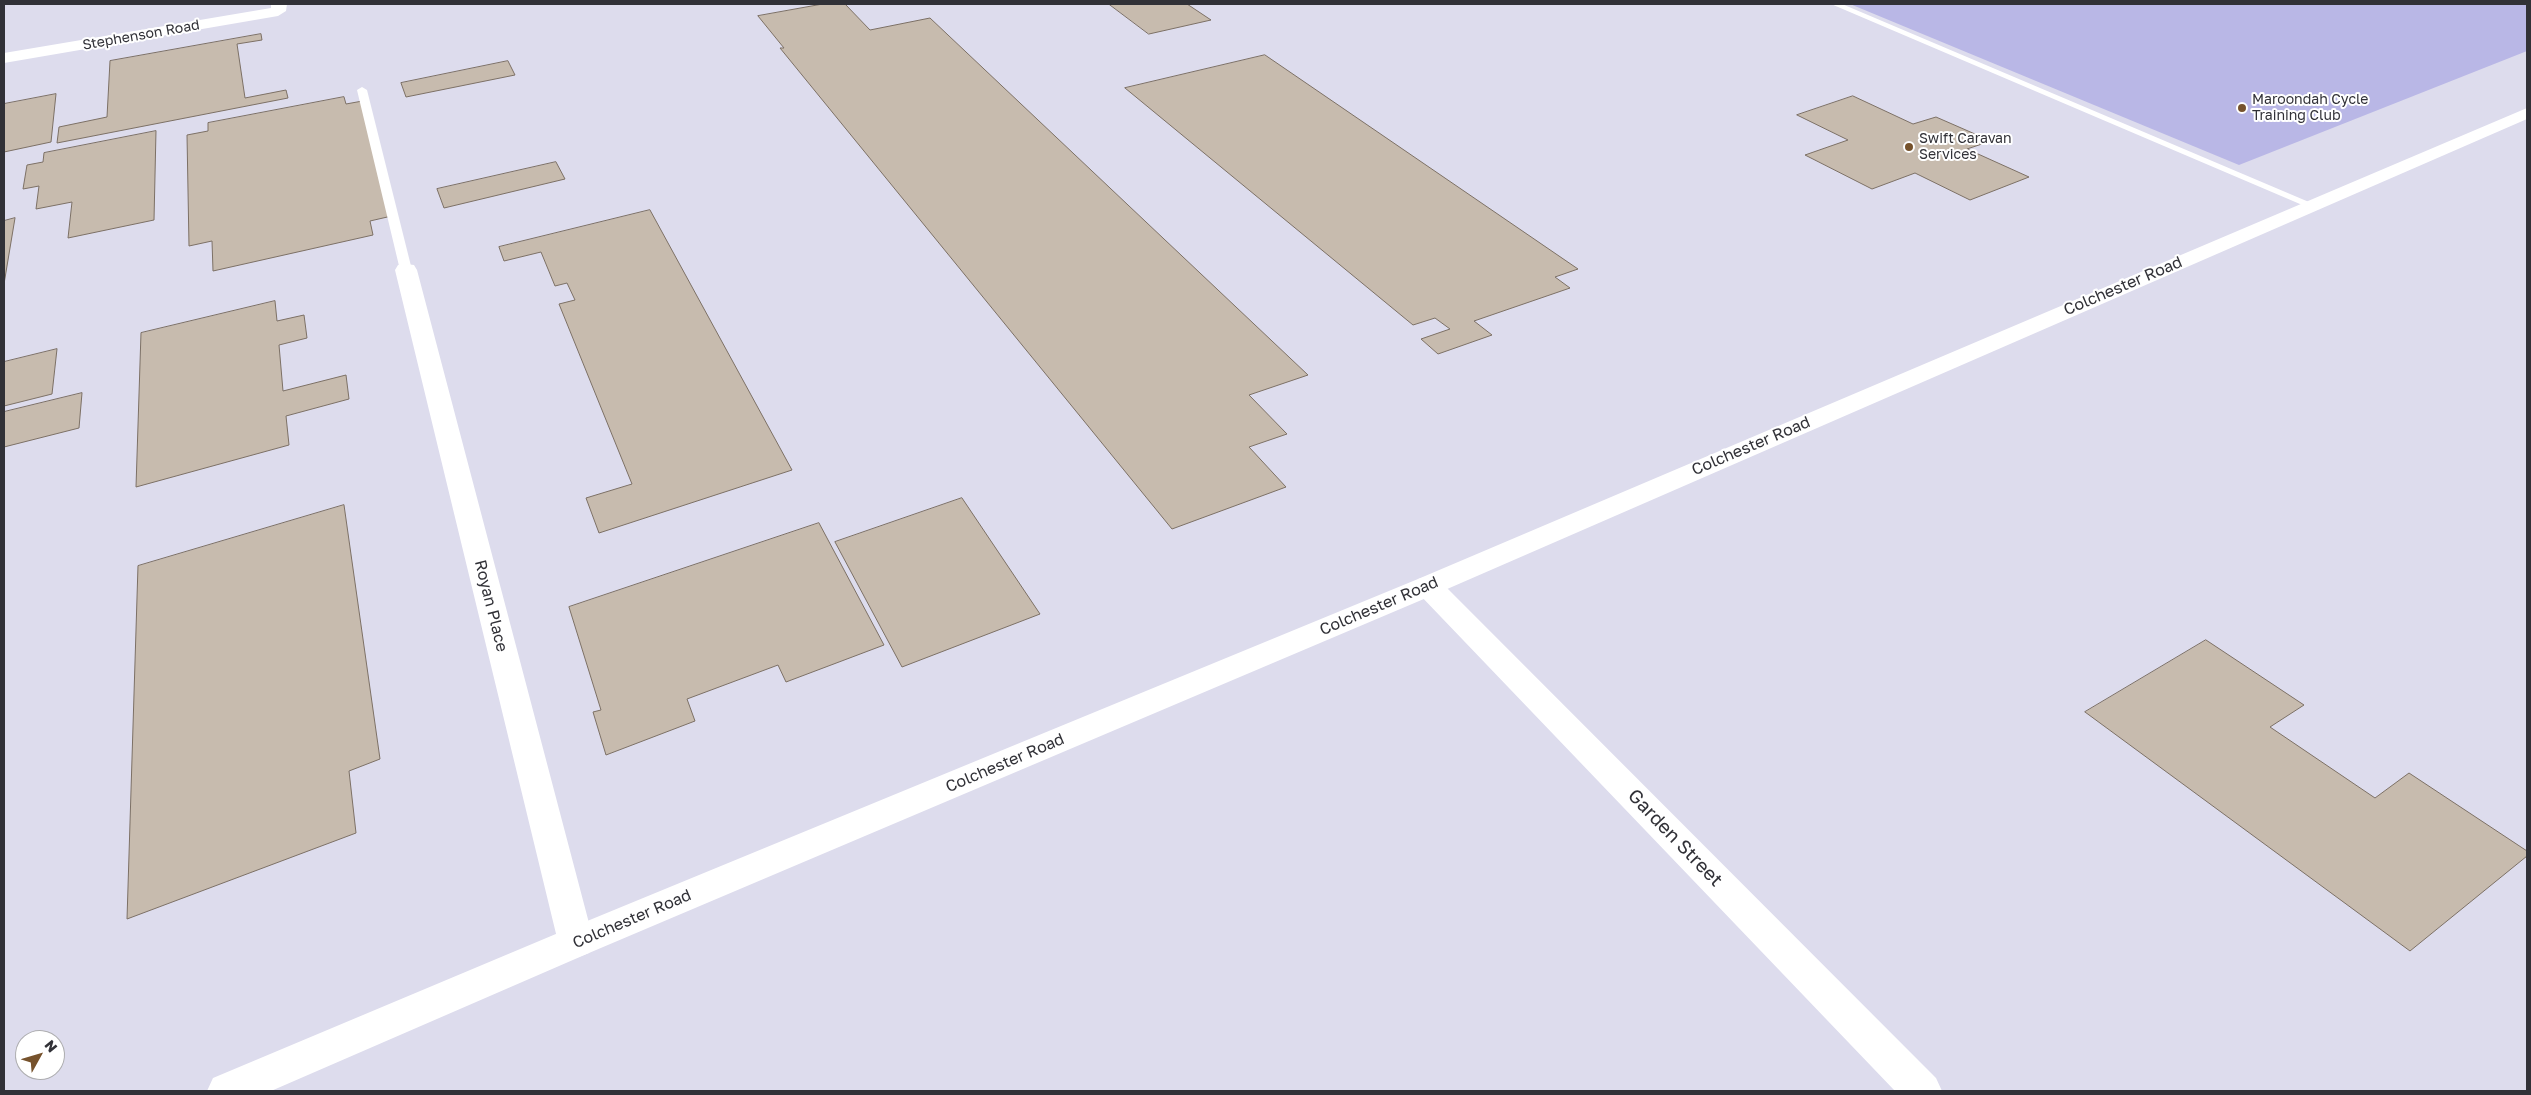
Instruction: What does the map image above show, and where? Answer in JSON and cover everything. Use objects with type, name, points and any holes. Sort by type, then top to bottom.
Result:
[{"type":"main road","name":"Stephenson Road","points":[[4,58],[278,7]]},
{"type":"main road","name":"Colchester Road","points":[[227,1091],[576,942],[1428,586],[2527,113]]},
{"type":"main road","name":"Royan Place","points":[[406,270],[576,942]]},
{"type":"main road","name":"Garden Street","points":[[1428,586],[1922,1091]]},
{"type":"lane","points":[[1835,4],[2311,205]]},
{"type":"lane","points":[[362,90],[406,270]]},
{"type":"shaded area","name":"Maroondah Cycle Training Club","points":[[1850,4],[2527,4],[2527,51],[2239,165]]},
{"type":"building","points":[[823,4],[845,4],[870,30],[930,18],[1308,375],[1249,395],[1287,434],[1249,447],[1286,487],[1172,529],[780,48],[784,48],[758,16]]},
{"type":"building","points":[[1109,4],[1187,4],[1211,20],[1149,34]]},
{"type":"building","points":[[261,34],[262,40],[237,44],[245,98],[286,90],[288,98],[57,143],[59,127],[107,117],[110,61]]},
{"type":"building","points":[[1265,55],[1578,269],[1555,277],[1570,288],[1474,321],[1492,335],[1438,354],[1421,339],[1450,329],[1435,318],[1413,325],[1125,88]]},
{"type":"building","points":[[508,61],[515,75],[406,97],[401,83]]},
{"type":"building","points":[[56,94],[51,142],[4,152],[4,104]]},
{"type":"building","points":[[1853,96],[1913,124],[1936,117],[1991,141],[1967,149],[2029,177],[1970,200],[1915,173],[1872,189],[1805,155],[1848,140],[1797,115]]},
{"type":"building","points":[[344,97],[346,104],[368,100],[396,215],[370,221],[373,235],[213,271],[212,241],[189,246],[187,135],[208,131],[208,123]]},
{"type":"building","points":[[156,131],[154,220],[68,238],[72,202],[36,209],[39,186],[23,189],[27,165],[43,162],[44,153]]},
{"type":"building","points":[[556,162],[565,179],[444,208],[437,189]]},
{"type":"building","points":[[650,210],[792,470],[599,533],[586,498],[632,484],[559,304],[575,300],[567,283],[555,286],[541,252],[504,261],[499,247]]},
{"type":"building","points":[[15,218],[4,284],[4,221]]},
{"type":"building","points":[[275,301],[277,321],[304,315],[307,338],[279,345],[283,391],[346,375],[349,399],[286,416],[289,445],[136,487],[141,333]]},
{"type":"building","points":[[57,349],[52,394],[4,406],[4,362]]},
{"type":"building","points":[[82,393],[79,428],[4,447],[4,412]]},
{"type":"building","points":[[962,498],[1040,614],[902,667],[835,542]]},
{"type":"building","points":[[344,505],[380,759],[349,771],[356,833],[127,919],[138,566]]},
{"type":"building","points":[[819,523],[884,645],[786,682],[778,665],[687,699],[695,721],[606,755],[593,712],[601,710],[569,607]]},
{"type":"building","points":[[2206,640],[2304,705],[2270,727],[2375,798],[2409,773],[2527,851],[2527,856],[2410,951],[2085,712]]},
{"type":"place","name":"Maroondah Cycle Training Club","points":[[2242,108]]},
{"type":"place","name":"Swift Caravan Services","points":[[1909,147]]}]
